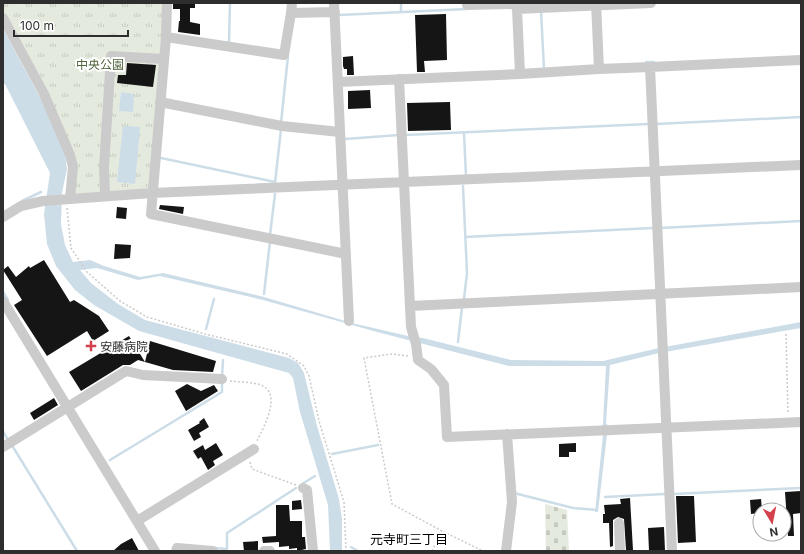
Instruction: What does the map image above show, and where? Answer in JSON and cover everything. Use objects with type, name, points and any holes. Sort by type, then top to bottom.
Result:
[{"type":"street","points":[[167,3],[166,37],[151,214],[346,254]]},
{"type":"street","points":[[467,3],[467,6],[516,4],[520,74]]},
{"type":"street","points":[[517,9],[596,4],[651,3]]},
{"type":"street","points":[[596,4],[599,70]]},
{"type":"street","points":[[166,37],[284,54],[292,8],[334,7],[349,321]]},
{"type":"street","points":[[3,18],[44,94],[70,155],[73,167],[66,198]]},
{"type":"street","points":[[106,196],[104,167],[111,56],[164,59]]},
{"type":"street","points":[[338,82],[801,60]]},
{"type":"street","points":[[650,67],[672,551]]},
{"type":"street","points":[[399,79],[411,327],[415,339],[418,360],[431,369],[444,385],[448,437],[801,422]]},
{"type":"street","points":[[160,102],[282,126],[340,132]]},
{"type":"street","points":[[3,217],[21,206],[66,198],[152,193],[801,166]]},
{"type":"street","points":[[410,306],[801,287]]},
{"type":"street","points":[[3,301],[155,551]]},
{"type":"street","points":[[3,447],[126,371],[143,375],[222,379]]},
{"type":"street","points":[[506,551],[512,502],[507,434]]},
{"type":"street","points":[[137,521],[254,449]]},
{"type":"street","points":[[303,488],[307,490],[313,551]]},
{"type":"street","points":[[619,523],[620,551]]},
{"type":"street","points":[[176,551],[177,548],[213,551]]},
{"type":"street","points":[[264,551],[270,551]]},
{"type":"path","points":[[66,198],[69,242],[87,272],[120,301],[147,317],[227,340],[287,354],[304,366],[309,376],[319,421],[344,502],[346,551]]},
{"type":"path","points":[[786,334],[788,422]]},
{"type":"path","points":[[418,360],[398,354],[364,358],[392,504],[483,551]]},
{"type":"path","points":[[222,379],[260,385],[266,388],[272,405],[249,460],[252,469],[303,488]]},
{"type":"path","points":[[432,551],[442,531]]},
{"type":"green space","name":"中央公園","points":[[3,3],[164,3],[149,187],[147,189],[75,194],[75,166],[47,93],[3,12]]},
{"type":"green space","points":[[545,504],[567,510],[569,551],[546,551]]},
{"type":"water","points":[[3,29],[44,105],[65,155],[67,169],[62,193],[61,224],[65,245],[73,262],[90,260],[140,277],[163,273],[264,297],[352,323],[423,338],[511,360],[603,361],[659,348],[801,322],[801,328],[659,353],[610,365],[606,423],[608,426],[598,512],[595,512],[603,435],[601,427],[603,424],[606,366],[509,366],[377,332],[263,300],[160,276],[138,280],[97,268],[80,270],[91,283],[118,304],[145,320],[289,358],[298,363],[304,373],[317,426],[339,499],[342,519],[342,551],[330,551],[328,505],[300,412],[293,378],[289,373],[139,331],[94,305],[75,290],[56,266],[47,244],[44,214],[50,173],[5,84],[3,84]]},
{"type":"water","points":[[121,92],[134,94],[133,112],[119,111]]},
{"type":"water","points":[[123,126],[140,127],[135,184],[117,182]]},
{"type":"building","points":[[173,3],[195,3],[195,8],[190,8],[190,22],[200,24],[200,35],[178,32],[180,9],[173,9]]},
{"type":"building","points":[[446,14],[447,60],[424,61],[425,72],[417,72],[415,15]]},
{"type":"building","points":[[353,56],[354,75],[347,75],[347,69],[344,69],[343,66],[343,57]]},
{"type":"building","points":[[127,63],[156,65],[153,87],[117,83],[118,75],[126,75]]},
{"type":"building","points":[[370,90],[371,108],[348,109],[348,91]]},
{"type":"building","points":[[450,102],[451,130],[408,131],[407,103]]},
{"type":"building","points":[[160,205],[184,207],[183,214],[159,209]]},
{"type":"building","points":[[117,207],[127,208],[126,219],[116,218]]},
{"type":"building","points":[[115,244],[131,245],[130,258],[114,259]]},
{"type":"building","points":[[44,260],[70,302],[74,300],[99,316],[109,331],[93,341],[87,331],[47,356],[14,305],[22,300],[3,270],[8,266],[16,277],[29,266],[30,268]]},
{"type":"building","points":[[129,336],[145,362],[138,360],[130,365],[123,365],[81,391],[69,372]]},
{"type":"building","points":[[150,341],[216,361],[213,372],[173,370],[145,362]]},
{"type":"building","points":[[187,384],[201,391],[214,385],[218,391],[186,411],[175,391]]},
{"type":"building","points":[[54,398],[58,405],[34,420],[30,413]]},
{"type":"building","points":[[204,418],[209,427],[199,433],[201,437],[194,441],[188,430],[200,423],[199,422]]},
{"type":"building","points":[[216,443],[223,455],[213,461],[215,465],[208,470],[201,457],[198,459],[193,451],[203,445],[205,450]]},
{"type":"building","points":[[576,443],[576,452],[569,452],[569,457],[559,457],[559,444]]},
{"type":"building","points":[[801,491],[801,513],[793,514],[794,536],[792,536],[792,502],[786,502],[785,492]]},
{"type":"building","points":[[676,496],[694,496],[696,542],[678,543]]},
{"type":"building","points":[[630,498],[633,550],[626,550],[624,519],[618,517],[613,520],[613,546],[610,547],[609,523],[603,523],[603,514],[605,514],[604,505],[621,504],[620,499]]},
{"type":"building","points":[[761,499],[761,502],[752,502],[751,514],[750,500]]},
{"type":"building","points":[[301,500],[302,509],[292,510],[292,501]]},
{"type":"building","points":[[276,505],[289,505],[290,521],[302,521],[302,537],[305,537],[306,549],[297,551],[297,548],[289,549],[289,546],[279,547],[279,542],[263,543],[262,537],[276,536]]},
{"type":"building","points":[[664,527],[665,551],[649,551],[648,528]]},
{"type":"building","points":[[132,538],[139,551],[113,551],[121,544]]},
{"type":"building","points":[[258,541],[258,551],[244,551],[243,542]]},
{"type":"waterway","points":[[229,43],[230,3]]},
{"type":"waterway","points":[[401,3],[401,12]]},
{"type":"waterway","points":[[339,15],[467,9]]},
{"type":"waterway","points":[[541,11],[544,69]]},
{"type":"waterway","points":[[281,123],[288,56]]},
{"type":"waterway","points":[[646,62],[654,62],[655,64]]},
{"type":"waterway","points":[[656,124],[801,117]]},
{"type":"waterway","points":[[405,135],[649,124]]},
{"type":"waterway","points":[[275,183],[281,129]]},
{"type":"waterway","points":[[464,133],[466,176]]},
{"type":"waterway","points":[[345,139],[399,135]]},
{"type":"waterway","points":[[161,158],[275,182]]},
{"type":"waterway","points":[[463,186],[467,273],[464,299]]},
{"type":"waterway","points":[[22,201],[41,192]]},
{"type":"waterway","points":[[270,235],[275,194]]},
{"type":"waterway","points":[[660,228],[801,221]]},
{"type":"waterway","points":[[465,237],[653,228]]},
{"type":"waterway","points":[[264,294],[270,241]]},
{"type":"waterway","points":[[3,292],[8,300]]},
{"type":"waterway","points":[[206,329],[214,299]]},
{"type":"waterway","points":[[458,342],[462,307]]},
{"type":"waterway","points":[[222,377],[223,360]]},
{"type":"waterway","points":[[110,460],[222,392],[222,382]]},
{"type":"waterway","points":[[3,431],[8,440]]},
{"type":"waterway","points":[[332,454],[378,445]]},
{"type":"waterway","points":[[13,447],[77,551]]},
{"type":"waterway","points":[[302,484],[315,476]]},
{"type":"waterway","points":[[215,548],[227,549],[227,533],[296,488]]},
{"type":"waterway","points":[[673,494],[801,488]]},
{"type":"waterway","points":[[514,493],[573,508],[597,510]]},
{"type":"waterway","points":[[605,497],[665,494]]},
{"type":"waterway","points":[[351,547],[358,551]]},
{"type":"place","name":"安藤病院","points":[[91,346]]},
{"type":"district","name":"元寺町三丁目","points":[[409,539]]}]
